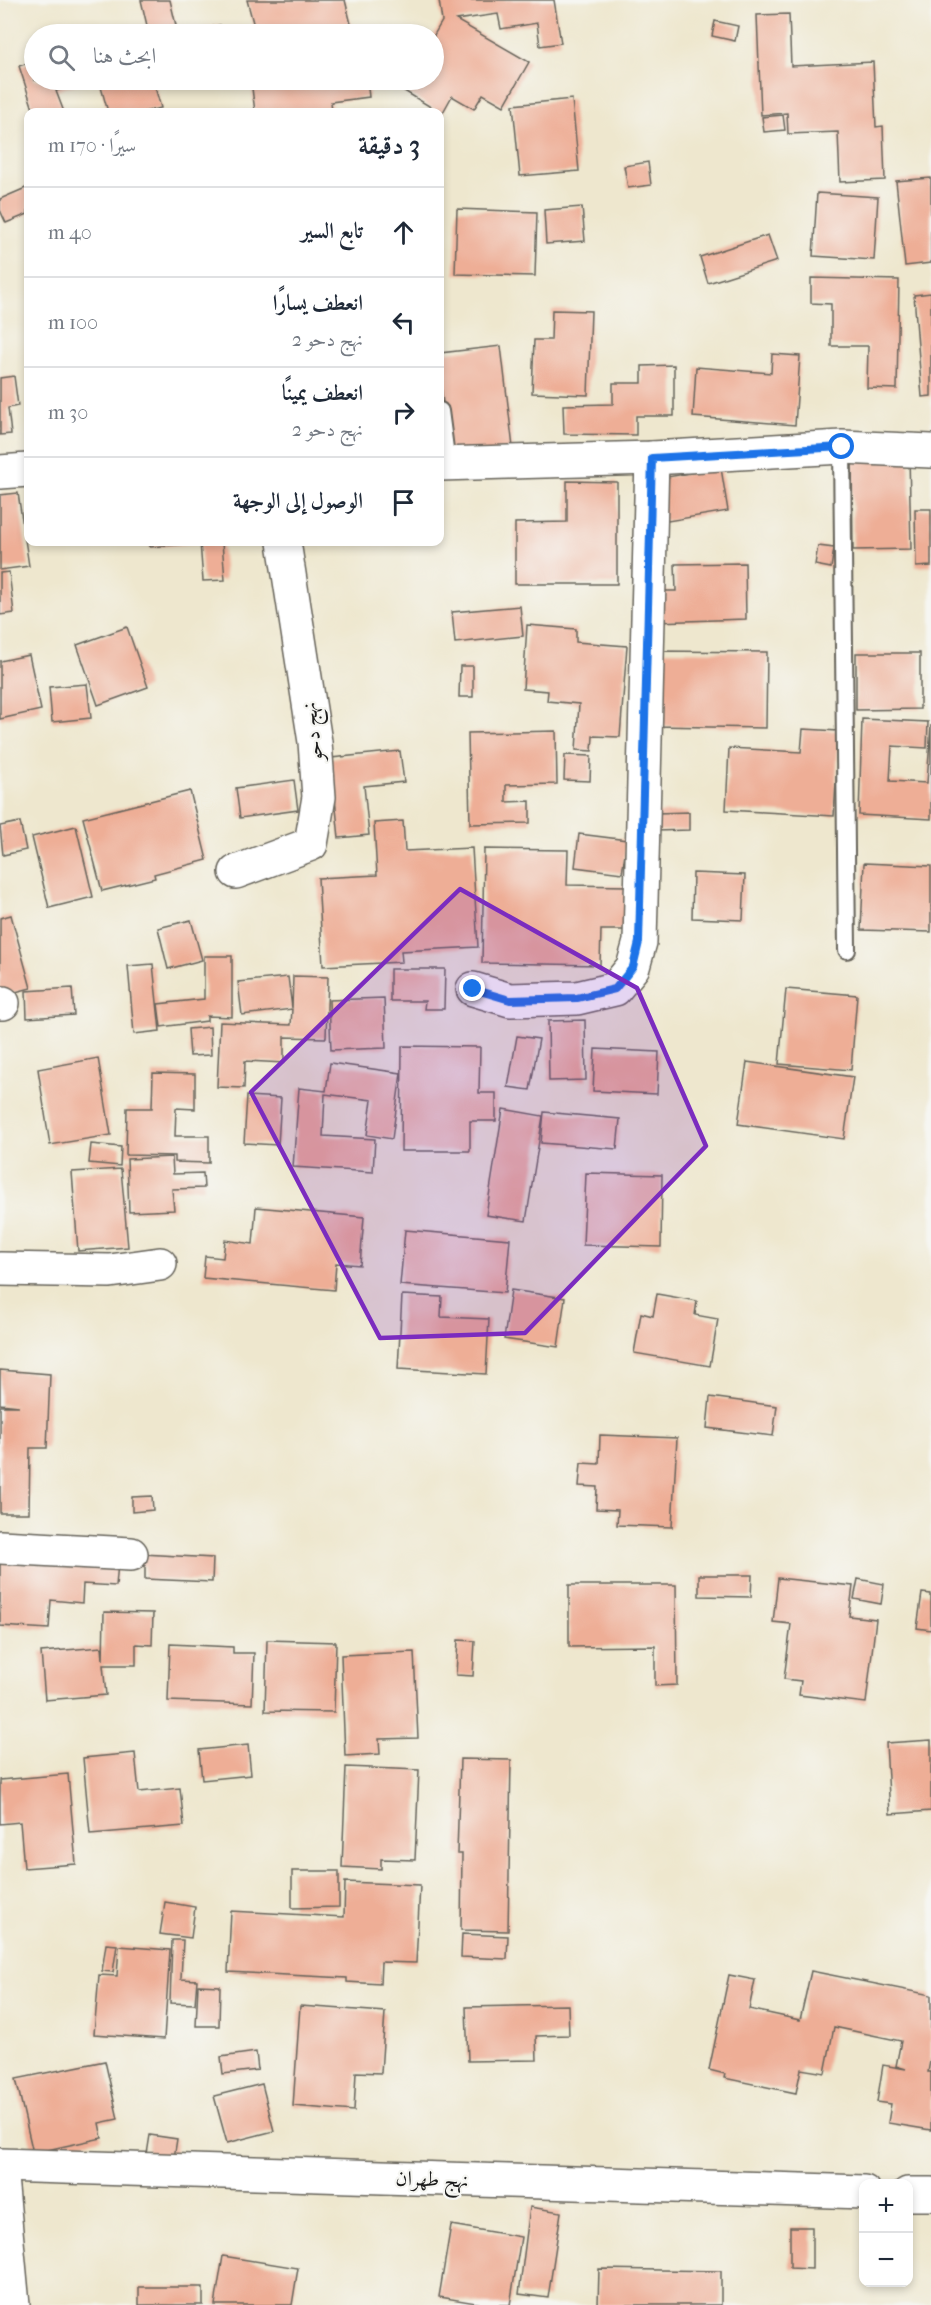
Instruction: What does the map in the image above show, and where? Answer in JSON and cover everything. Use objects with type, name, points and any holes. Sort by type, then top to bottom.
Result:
[{"type":"street","points":[[444,464],[652,458],[842,447],[931,451]]},
{"type":"street","points":[[473,989],[510,1000],[577,998],[615,989],[633,967],[640,930],[652,458]]},
{"type":"street","points":[[0,472],[24,470]]},
{"type":"street","name":"نهج دحو","points":[[236,872],[311,844],[319,797],[315,742],[285,546]]},
{"type":"street","points":[[0,1269],[111,1271],[160,1263]]},
{"type":"street","points":[[0,1547],[131,1554]]},
{"type":"street","points":[[0,2166],[14,2305]]},
{"type":"street","name":"نهج طهران","points":[[0,2166],[859,2192]]},
{"type":"street","points":[[913,2194],[931,2194]]},
{"type":"lane","points":[[842,447],[847,950]]},
{"type":"highlighted area","points":[[460,889],[637,988],[706,1146],[525,1333],[380,1338],[251,1092]]},
{"type":"building","points":[[141,0],[170,0],[176,24],[147,24]]},
{"type":"building","points":[[247,0],[345,0],[351,24],[253,24]]},
{"type":"building","points":[[439,0],[554,0],[561,43],[540,46],[537,23],[501,29],[498,14],[456,20],[529,62],[504,106],[483,94],[474,109],[452,96],[444,110],[444,108],[432,108],[403,90],[444,90],[444,24],[440,24],[442,21]]},
{"type":"building","points":[[789,14],[791,66],[873,62],[876,127],[883,126],[885,180],[840,182],[838,132],[788,134],[787,113],[761,115],[757,15]]},
{"type":"building","points":[[715,21],[738,26],[735,41],[712,36]]},
{"type":"building","points":[[24,64],[24,81],[19,66]]},
{"type":"building","points":[[27,90],[59,90],[56,91],[62,108],[33,108]]},
{"type":"building","points":[[102,90],[156,90],[161,108],[107,108]]},
{"type":"building","points":[[252,90],[368,90],[369,97],[331,102],[332,108],[254,108]]},
{"type":"building","points":[[572,99],[579,171],[520,176],[513,105]]},
{"type":"building","points":[[783,115],[785,130],[764,132],[762,117]]},
{"type":"building","points":[[648,162],[651,185],[628,188],[624,166]]},
{"type":"building","points":[[931,178],[931,263],[905,266],[896,181]]},
{"type":"building","points":[[24,189],[24,216],[6,223],[0,210],[0,199]]},
{"type":"building","points":[[817,193],[878,197],[874,260],[813,256]]},
{"type":"building","points":[[582,207],[585,241],[546,244],[544,210]]},
{"type":"building","points":[[457,209],[537,212],[535,276],[455,274]]},
{"type":"building","points":[[768,235],[777,261],[708,283],[700,257]]},
{"type":"building","points":[[811,278],[899,280],[897,389],[867,388],[868,346],[831,346],[831,304],[811,303]]},
{"type":"building","points":[[931,293],[931,396],[922,397],[914,295]]},
{"type":"building","points":[[552,310],[591,311],[588,395],[532,393],[534,340],[551,340]]},
{"type":"building","points":[[501,346],[514,456],[450,464],[444,412],[444,353]]},
{"type":"building","points":[[772,354],[800,356],[795,425],[693,417],[696,367],[771,373]]},
{"type":"building","points":[[674,365],[674,416],[636,416],[636,435],[564,434],[563,405],[613,404],[613,383],[642,383],[642,366]]},
{"type":"building","points":[[14,376],[18,406],[8,408],[11,434],[0,435],[0,378]]},
{"type":"building","points":[[909,455],[911,549],[853,550],[852,456]]},
{"type":"building","points":[[721,468],[728,511],[662,522],[655,479]]},
{"type":"building","points":[[567,481],[617,482],[617,584],[515,584],[515,523],[567,522]]},
{"type":"building","points":[[18,493],[24,546],[26,546],[29,566],[0,570],[0,495]]},
{"type":"building","points":[[915,509],[931,509],[931,566],[916,567]]},
{"type":"building","points":[[200,546],[222,546],[225,580],[203,581]]},
{"type":"building","points":[[818,546],[834,548],[831,568],[815,565]]},
{"type":"building","points":[[745,563],[746,619],[655,622],[654,591],[676,591],[675,564]]},
{"type":"building","points":[[9,572],[14,613],[0,615],[0,573]]},
{"type":"building","points":[[520,606],[523,636],[455,643],[452,612]]},
{"type":"building","points":[[527,625],[576,629],[576,642],[627,646],[620,737],[593,736],[592,751],[576,750],[579,704],[547,701],[548,691],[523,689]]},
{"type":"building","points":[[127,627],[148,687],[98,705],[77,645]]},
{"type":"building","points":[[655,651],[767,652],[766,728],[654,726]]},
{"type":"building","points":[[856,653],[920,653],[920,709],[856,710]]},
{"type":"building","points":[[29,655],[41,710],[0,719],[0,661]]},
{"type":"building","points":[[460,666],[473,666],[473,697],[459,697]]},
{"type":"building","points":[[87,684],[91,718],[52,722],[49,687]]},
{"type":"building","points":[[862,719],[928,722],[927,748],[892,746],[890,781],[927,783],[931,725],[931,819],[859,815]]},
{"type":"building","points":[[803,729],[839,731],[834,816],[726,810],[729,748],[801,752]]},
{"type":"building","points":[[556,731],[557,784],[506,785],[506,802],[530,801],[530,823],[470,824],[468,733]]},
{"type":"building","points":[[400,751],[404,782],[364,786],[369,835],[339,838],[331,758]]},
{"type":"building","points":[[565,755],[591,756],[590,781],[564,780]]},
{"type":"building","points":[[294,780],[298,810],[240,818],[236,788]]},
{"type":"building","points":[[190,791],[207,860],[154,874],[155,878],[102,891],[83,818]]},
{"type":"building","points":[[689,812],[689,830],[656,831],[656,813]]},
{"type":"building","points":[[403,821],[405,851],[472,848],[478,947],[401,951],[402,962],[323,966],[318,878],[377,875],[374,823]]},
{"type":"building","points":[[20,822],[26,850],[3,855],[0,826]]},
{"type":"building","points":[[76,826],[93,897],[49,908],[32,837]]},
{"type":"building","points":[[579,834],[627,840],[622,873],[575,867]]},
{"type":"building","points":[[484,849],[568,850],[567,885],[627,886],[626,930],[601,930],[600,965],[482,963]]},
{"type":"building","points":[[864,863],[931,866],[931,932],[861,930]]},
{"type":"building","points":[[693,873],[745,875],[743,920],[692,918]]},
{"type":"building","points":[[11,915],[31,988],[0,996],[0,918]]},
{"type":"building","points":[[191,920],[202,960],[168,969],[158,928]]},
{"type":"building","points":[[204,956],[232,956],[232,1017],[207,1016],[207,1021],[161,1027],[158,1004],[204,999]]},
{"type":"building","points":[[153,964],[160,1031],[134,1034],[128,966]]},
{"type":"building","points":[[390,969],[445,969],[444,1009],[424,1009],[425,1001],[390,1001]]},
{"type":"building","points":[[293,976],[328,977],[326,1038],[284,1037],[284,1063],[245,1061],[244,1088],[217,1087],[220,1022],[291,1025],[292,1009],[242,1015],[238,982],[288,977],[292,1008]]},
{"type":"building","points":[[72,988],[74,1015],[27,1018],[26,991]]},
{"type":"building","points":[[786,989],[857,995],[851,1070],[779,1064]]},
{"type":"building","points":[[384,998],[386,1048],[331,1050],[329,1000]]},
{"type":"building","points":[[585,1020],[586,1080],[549,1081],[548,1021]]},
{"type":"building","points":[[210,1027],[211,1055],[190,1056],[188,1029]]},
{"type":"building","points":[[517,1036],[539,1039],[530,1090],[508,1087]]},
{"type":"building","points":[[402,1046],[480,1047],[479,1093],[496,1093],[496,1121],[470,1121],[470,1151],[401,1151]]},
{"type":"building","points":[[595,1049],[659,1052],[657,1094],[593,1091]]},
{"type":"building","points":[[98,1058],[111,1135],[50,1145],[38,1069]]},
{"type":"building","points":[[747,1062],[853,1077],[844,1139],[738,1124]]},
{"type":"building","points":[[330,1063],[401,1073],[392,1139],[367,1135],[372,1100],[325,1094],[323,1136],[375,1139],[373,1172],[293,1167],[299,1088],[326,1091]]},
{"type":"building","points":[[153,1073],[195,1074],[195,1109],[176,1108],[175,1136],[209,1136],[209,1163],[175,1162],[175,1156],[126,1155],[127,1108],[152,1108]]},
{"type":"building","points":[[247,1096],[281,1098],[278,1145],[244,1143]]},
{"type":"building","points":[[503,1109],[543,1116],[526,1221],[486,1215]]},
{"type":"building","points":[[544,1112],[620,1119],[617,1149],[541,1143]]},
{"type":"building","points":[[91,1144],[121,1147],[120,1166],[89,1163]]},
{"type":"building","points":[[172,1157],[173,1174],[203,1173],[204,1188],[172,1189],[174,1210],[129,1212],[127,1159]]},
{"type":"building","points":[[121,1169],[128,1247],[78,1251],[72,1172]]},
{"type":"building","points":[[586,1173],[662,1175],[661,1247],[583,1245]]},
{"type":"building","points":[[256,1207],[364,1217],[360,1265],[336,1263],[334,1290],[203,1278],[205,1256],[223,1258],[225,1240],[253,1244]]},
{"type":"building","points":[[405,1230],[510,1239],[505,1293],[400,1285]]},
{"type":"building","points":[[511,1290],[565,1298],[558,1347],[504,1339]]},
{"type":"building","points":[[657,1294],[697,1301],[695,1315],[718,1319],[710,1366],[634,1353],[641,1313],[653,1316]]},
{"type":"building","points":[[402,1295],[442,1297],[441,1317],[489,1319],[486,1374],[398,1369]]},
{"type":"building","points":[[0,1370],[50,1374],[47,1448],[30,1448],[29,1513],[0,1513],[0,1406],[19,1406],[0,1404]]},
{"type":"building","points":[[710,1397],[777,1406],[773,1436],[707,1428]]},
{"type":"building","points":[[600,1435],[677,1438],[672,1527],[617,1525],[618,1510],[596,1509],[597,1487],[579,1486],[581,1463],[599,1464]]},
{"type":"building","points":[[152,1496],[153,1510],[132,1512],[132,1497]]},
{"type":"building","points":[[125,1553],[213,1558],[212,1582],[145,1579],[145,1566],[124,1564]]},
{"type":"building","points":[[0,1556],[118,1563],[116,1586],[83,1584],[82,1603],[51,1600],[49,1629],[0,1626]]},
{"type":"building","points":[[699,1575],[752,1575],[751,1597],[699,1596]]},
{"type":"building","points":[[778,1578],[853,1586],[849,1616],[876,1619],[866,1703],[799,1695],[801,1681],[784,1679],[791,1624],[773,1622]]},
{"type":"building","points":[[858,1579],[884,1584],[881,1604],[854,1599]]},
{"type":"building","points":[[569,1585],[676,1585],[677,1685],[655,1686],[655,1646],[569,1647]]},
{"type":"building","points":[[922,1593],[931,1594],[931,1630],[917,1628]]},
{"type":"building","points":[[104,1612],[153,1613],[152,1645],[136,1644],[136,1665],[103,1665],[106,1695],[45,1700],[41,1652],[102,1647],[103,1660]]},
{"type":"building","points":[[267,1640],[336,1642],[334,1712],[265,1711]]},
{"type":"building","points":[[458,1640],[475,1641],[473,1676],[456,1675]]},
{"type":"building","points":[[170,1644],[233,1647],[233,1653],[254,1653],[252,1704],[168,1701]]},
{"type":"building","points":[[414,1652],[418,1738],[379,1739],[380,1754],[345,1756],[341,1655]]},
{"type":"building","points":[[931,1740],[931,1811],[890,1814],[886,1743]]},
{"type":"building","points":[[248,1745],[251,1775],[202,1780],[199,1750]]},
{"type":"building","points":[[135,1753],[139,1792],[180,1788],[184,1826],[90,1834],[83,1758]]},
{"type":"building","points":[[460,1759],[511,1760],[508,1931],[461,1930],[462,1854],[457,1854]]},
{"type":"building","points":[[346,1767],[419,1770],[415,1860],[381,1859],[381,1869],[342,1867]]},
{"type":"building","points":[[68,1774],[76,1864],[24,1868],[20,1822],[0,1824],[0,1780]]},
{"type":"building","points":[[292,1871],[339,1871],[339,1907],[292,1908]]},
{"type":"building","points":[[345,1882],[420,1885],[416,1963],[381,1962],[380,1984],[347,1982],[347,1978],[228,1972],[231,1911],[344,1917]]},
{"type":"building","points":[[165,1902],[195,1907],[191,1938],[160,1934]]},
{"type":"building","points":[[462,1934],[508,1936],[507,1959],[461,1957]]},
{"type":"building","points":[[172,1940],[183,1940],[181,1979],[197,1980],[195,2004],[170,2003]]},
{"type":"building","points":[[106,1944],[117,1945],[113,1972],[102,1971]]},
{"type":"building","points":[[119,1946],[170,1950],[164,2039],[94,2034],[99,1975],[117,1976]]},
{"type":"building","points":[[811,1971],[931,1995],[931,2056],[928,2072],[931,2072],[931,2130],[888,2123],[891,2104],[877,2102],[883,2065],[906,2069],[896,2066],[901,2041],[834,2027],[825,2073],[801,2069],[796,2093],[724,2078],[725,2074],[709,2070],[729,1975],[755,1980],[749,2009],[800,2020]]},
{"type":"building","points":[[198,1985],[220,1986],[219,2026],[196,2026]]},
{"type":"building","points":[[568,2005],[569,2035],[536,2036],[537,2060],[468,2061],[466,2007]]},
{"type":"building","points":[[300,2006],[385,2012],[381,2073],[356,2072],[354,2111],[293,2106]]},
{"type":"building","points":[[256,2052],[258,2070],[223,2074],[221,2057]]},
{"type":"building","points":[[105,2061],[118,2119],[99,2123],[102,2138],[33,2153],[16,2079]]},
{"type":"building","points":[[262,2084],[274,2131],[227,2143],[214,2096]]},
{"type":"building","points":[[150,2135],[177,2139],[174,2158],[147,2154]]},
{"type":"building","points":[[530,2207],[561,2212],[548,2298],[519,2294]]},
{"type":"building","points":[[451,2225],[521,2237],[510,2305],[488,2305],[439,2297]]},
{"type":"building","points":[[790,2227],[812,2227],[812,2269],[790,2268]]},
{"type":"building","points":[[223,2256],[298,2268],[292,2305],[215,2305]]},
{"type":"building","points":[[599,2269],[721,2271],[721,2305],[598,2305]]},
{"type":"building","points":[[139,2287],[203,2287],[203,2305],[139,2305]]},
{"type":"route","points":[[473,989],[510,1000],[577,998],[615,989],[633,967],[639,942],[652,458],[842,447]]}]
